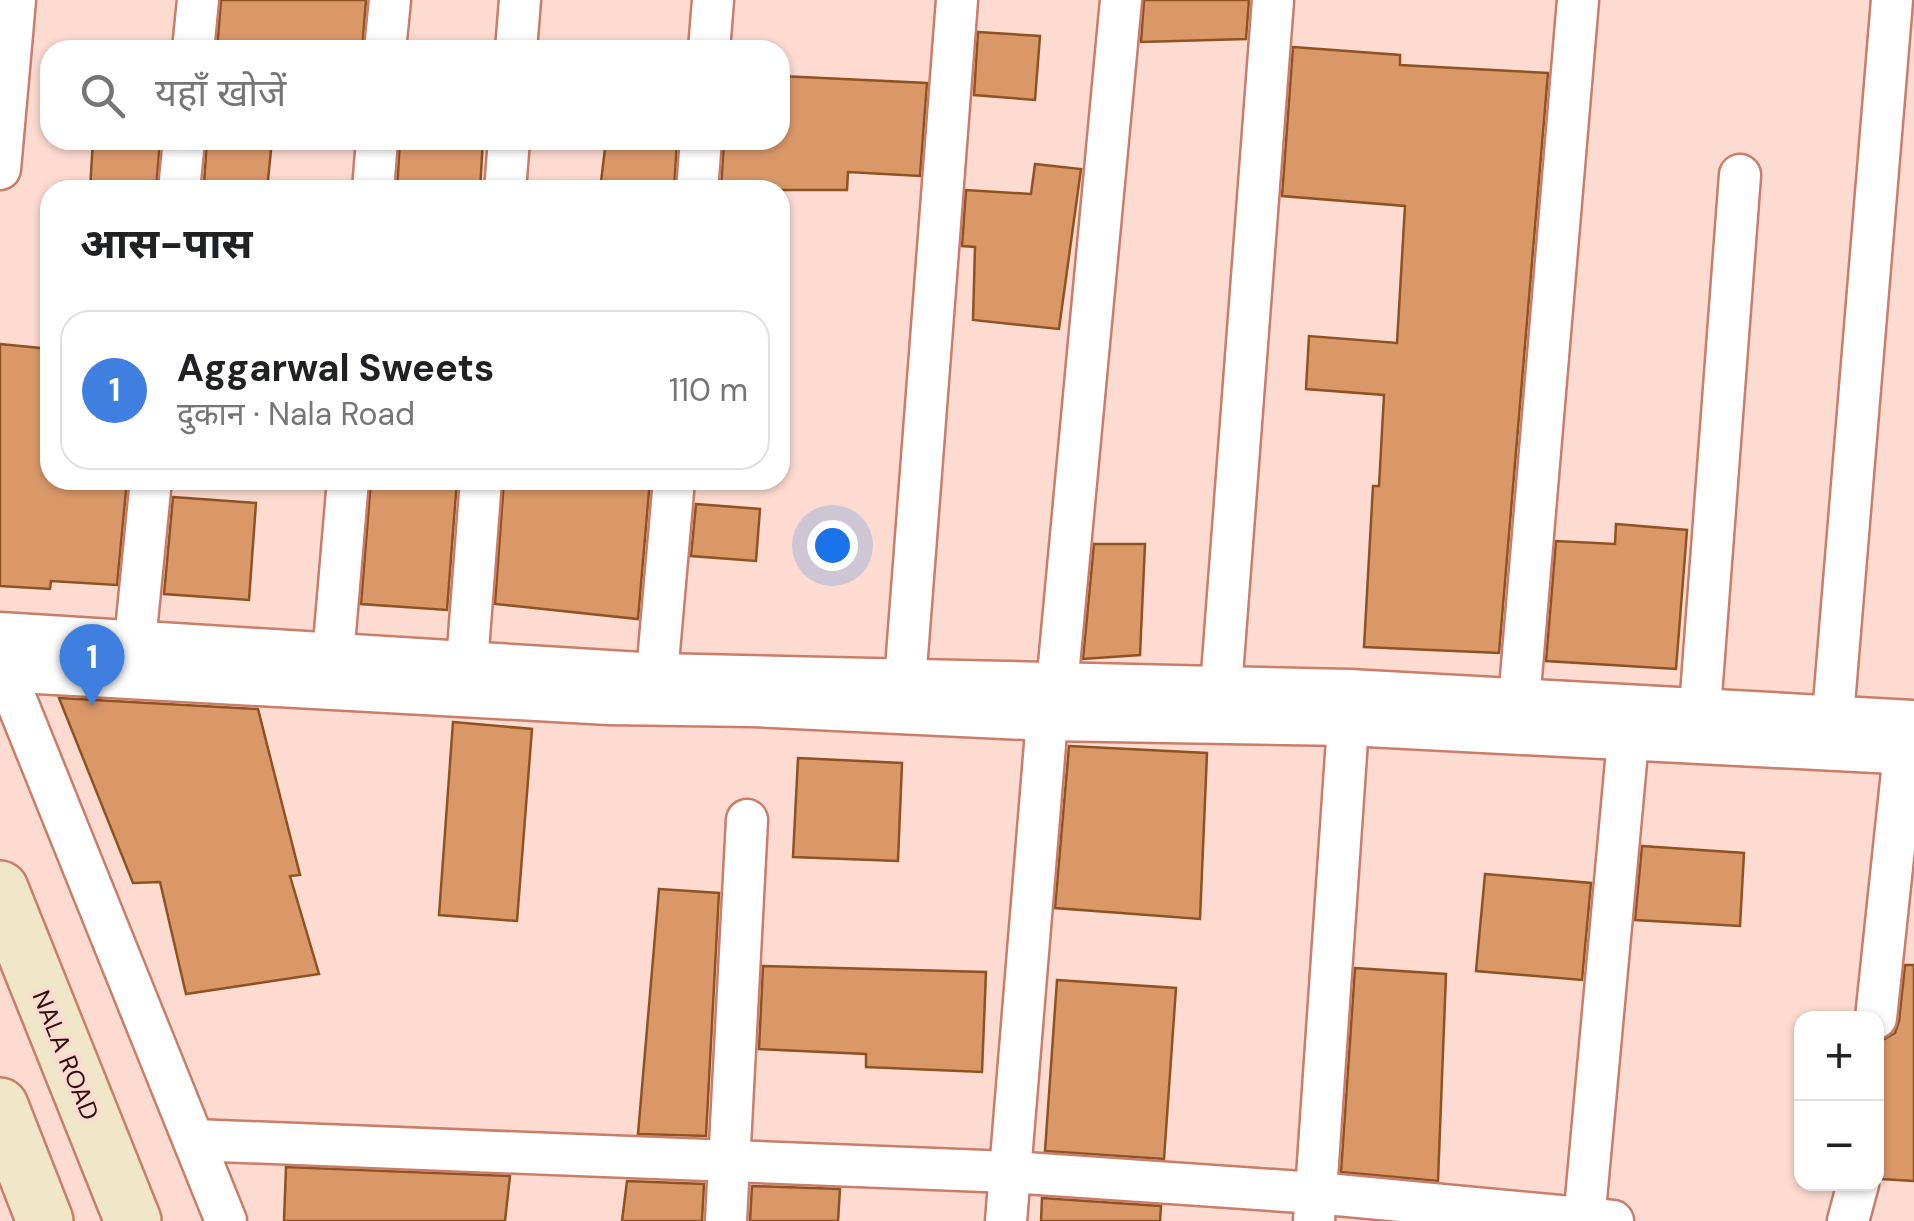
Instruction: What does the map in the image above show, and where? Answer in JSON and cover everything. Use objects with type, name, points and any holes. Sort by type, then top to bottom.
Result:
[{"type":"main road","name":"NALA ROAD","points":[[0,889],[132,1221]]},
{"type":"main road","points":[[0,1106],[45,1221]]},
{"type":"street","points":[[0,169],[15,0]]},
{"type":"street","points":[[194,40],[198,0]]},
{"type":"street","points":[[386,40],[390,0]]},
{"type":"street","points":[[517,40],[520,0]]},
{"type":"street","points":[[709,40],[712,0]]},
{"type":"street","points":[[905,682],[957,0]]},
{"type":"street","points":[[1006,1221],[1052,703],[1122,0]]},
{"type":"street","points":[[1221,688],[1273,0]]},
{"type":"street","points":[[1519,701],[1578,0]]},
{"type":"street","points":[[1832,716],[1892,0]]},
{"type":"street","points":[[180,180],[183,150]]},
{"type":"street","points":[[374,180],[376,150]]},
{"type":"street","points":[[506,180],[508,150]]},
{"type":"street","points":[[698,180],[700,150]]},
{"type":"street","points":[[1700,710],[1740,174]]},
{"type":"street","points":[[135,641],[150,490]]},
{"type":"street","points":[[333,656],[347,490]]},
{"type":"street","points":[[466,663],[480,490]]},
{"type":"street","points":[[658,674],[673,490]]},
{"type":"street","points":[[1,659],[135,641],[658,674],[905,682],[1052,703],[1348,725],[1628,740],[1911,743]]},
{"type":"street","points":[[1,659],[609,704],[1052,703],[1221,688],[1349,690],[1832,716],[1911,743]]},
{"type":"street","points":[[1,659],[226,1221]]},
{"type":"street","points":[[1315,1207],[1348,725]]},
{"type":"street","points":[[194,1140],[1010,1172],[1315,1207],[1594,1220],[1628,740]]},
{"type":"street","points":[[1877,1011],[1911,743]]},
{"type":"street","points":[[726,1221],[747,820]]},
{"type":"street","points":[[1848,1221],[1856,1191]]},
{"type":"building","points":[[221,0],[366,0],[363,40],[218,40]]},
{"type":"building","points":[[1144,0],[1249,0],[1246,39],[1141,42]]},
{"type":"building","points":[[978,32],[1040,36],[1035,100],[974,95]]},
{"type":"building","points":[[1293,47],[1400,55],[1400,65],[1548,73],[1499,653],[1364,647],[1373,486],[1379,486],[1384,395],[1306,389],[1309,336],[1397,343],[1405,206],[1282,196]]},
{"type":"building","points":[[790,76],[927,83],[920,176],[848,172],[847,190],[790,190],[790,180],[722,180],[723,150],[790,150]]},
{"type":"building","points":[[92,150],[159,150],[157,180],[91,180]]},
{"type":"building","points":[[206,150],[271,150],[268,180],[204,180]]},
{"type":"building","points":[[399,150],[482,150],[481,180],[398,180]]},
{"type":"building","points":[[605,150],[676,150],[675,180],[601,180]]},
{"type":"building","points":[[1035,164],[1081,169],[1059,329],[973,320],[975,247],[962,246],[966,190],[1031,194]]},
{"type":"building","points":[[0,344],[40,348],[40,490],[126,490],[117,585],[51,581],[50,589],[0,586]]},
{"type":"building","points":[[370,490],[456,490],[447,610],[361,604]]},
{"type":"building","points":[[503,490],[649,490],[638,619],[495,604]]},
{"type":"building","points":[[173,497],[256,503],[249,600],[164,594]]},
{"type":"building","points":[[696,504],[760,509],[756,561],[691,556]]},
{"type":"building","points":[[1616,524],[1687,530],[1676,669],[1546,661],[1556,541],[1615,544]]},
{"type":"building","points":[[1094,544],[1145,544],[1140,655],[1083,659]]},
{"type":"building","points":[[59,698],[258,709],[300,875],[290,876],[319,974],[186,994],[160,882],[133,883]]},
{"type":"building","points":[[453,722],[532,729],[517,921],[439,915]]},
{"type":"building","points":[[1069,746],[1207,753],[1200,919],[1055,908]]},
{"type":"building","points":[[798,758],[902,763],[898,861],[793,857]]},
{"type":"building","points":[[1642,846],[1744,853],[1740,926],[1635,920]]},
{"type":"building","points":[[1485,874],[1591,883],[1582,980],[1476,971]]},
{"type":"building","points":[[659,889],[719,893],[706,1136],[638,1134]]},
{"type":"building","points":[[1905,965],[1914,965],[1914,1181],[1884,1179],[1884,1039],[1895,1033]]},
{"type":"building","points":[[763,966],[986,972],[982,1072],[866,1067],[866,1054],[759,1049]]},
{"type":"building","points":[[1355,968],[1446,974],[1438,1181],[1341,1172]]},
{"type":"building","points":[[1057,980],[1176,988],[1164,1159],[1045,1151]]},
{"type":"building","points":[[286,1167],[510,1176],[505,1221],[284,1221]]},
{"type":"building","points":[[627,1181],[704,1184],[702,1221],[622,1221]]},
{"type":"building","points":[[752,1186],[840,1189],[838,1221],[750,1221]]},
{"type":"building","points":[[1042,1198],[1161,1206],[1160,1221],[1041,1221]]},
{"type":"place","name":"Aggarwal Sweets","points":[[92,706]]}]
